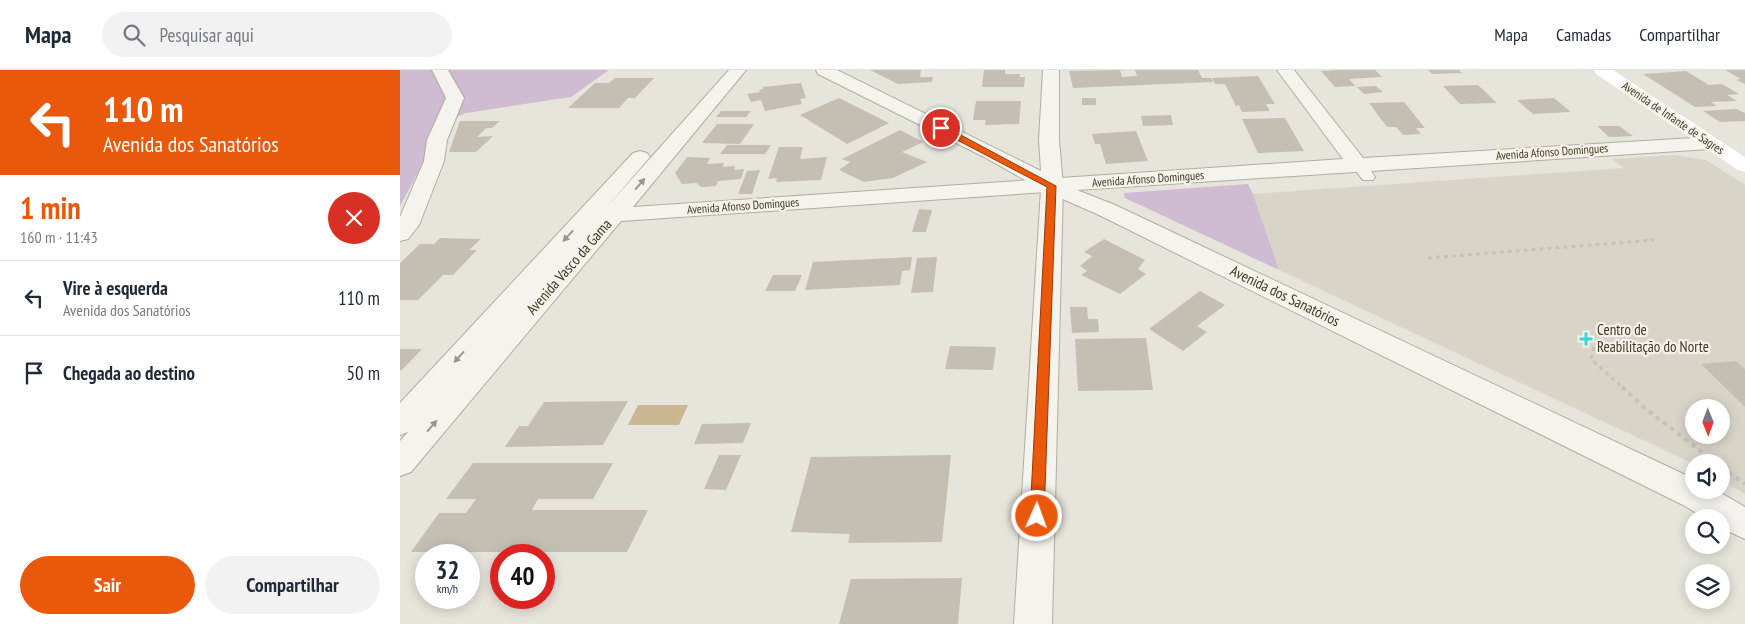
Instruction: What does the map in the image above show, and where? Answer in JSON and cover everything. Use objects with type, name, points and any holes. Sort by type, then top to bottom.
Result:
[{"type":"main road","name":"Avenida de Infante de Sagres","points":[[1602,70],[1745,166]]},
{"type":"street","points":[[400,234],[408,225],[434,161],[437,140],[455,98],[440,70]]},
{"type":"street","name":"Avenida Vasco da Gama","points":[[400,423],[718,70]]},
{"type":"street","name":"Avenida Vasco da Gama","points":[[400,463],[738,70]]},
{"type":"street","name":"Avenida dos Sanatórios","points":[[824,70],[991,153],[1052,186],[1116,214],[1697,496],[1745,524]]},
{"type":"street","points":[[1033,624],[1052,186],[1049,140],[1051,70]]},
{"type":"street","points":[[1284,70],[1363,170]]},
{"type":"street","name":"Avenida Afonso Domingues","points":[[586,216],[1052,186],[1363,170],[1710,142]]},
{"type":"path","points":[[1428,258],[1654,240]]},
{"type":"path","points":[[1594,347],[1590,359],[1646,409],[1705,454]]},
{"type":"path","points":[[1730,473],[1745,484]]},
{"type":"shaded area","points":[[400,70],[609,70],[571,97],[466,113],[445,122],[400,206]]},
{"type":"shaded area","name":"Centro de Reabilitação do Norte","points":[[1675,155],[1706,160],[1745,185],[1745,494],[1730,485],[1730,454],[1685,454],[1685,460],[1279,270],[1253,194],[1623,168],[1612,159]]},
{"type":"shaded area","points":[[1248,184],[1279,270],[1125,198],[1124,193]]},
{"type":"shaded area","points":[[638,405],[688,405],[679,425],[628,425]]},
{"type":"building","points":[[870,70],[921,70],[920,77],[933,77],[932,82],[898,84]]},
{"type":"building","points":[[984,70],[1005,70],[1005,74],[1020,74],[1019,82],[1020,77],[1025,77],[1024,87],[982,87]]},
{"type":"building","points":[[1120,70],[1122,77],[1137,76],[1135,70],[1198,70],[1202,78],[1211,78],[1213,82],[1073,88],[1069,71]]},
{"type":"building","points":[[1375,70],[1382,77],[1349,79],[1355,86],[1335,87],[1321,71]]},
{"type":"building","points":[[1428,70],[1459,70],[1462,73],[1432,74]]},
{"type":"building","points":[[1725,70],[1745,70],[1745,84],[1736,80],[1741,79]]},
{"type":"building","points":[[1686,71],[1709,85],[1722,84],[1739,94],[1727,95],[1737,101],[1711,102],[1717,106],[1695,107],[1643,74]]},
{"type":"building","points":[[1258,76],[1275,104],[1266,104],[1270,111],[1242,112],[1239,105],[1236,106],[1225,84],[1215,84],[1212,78]]},
{"type":"building","points":[[615,78],[654,78],[635,98],[628,98],[619,108],[568,108],[595,83],[609,83]]},
{"type":"building","points":[[801,83],[806,98],[800,99],[802,104],[765,111],[761,100],[751,102],[747,94],[760,92],[759,90],[763,89],[763,87]]},
{"type":"building","points":[[1478,85],[1497,103],[1460,104],[1443,86]]},
{"type":"building","points":[[1376,86],[1383,92],[1364,94],[1357,87]]},
{"type":"building","points":[[839,98],[889,123],[847,144],[800,115]]},
{"type":"building","points":[[1082,98],[1096,98],[1096,105],[1082,105]]},
{"type":"building","points":[[1554,98],[1571,112],[1533,114],[1517,100]]},
{"type":"building","points":[[976,101],[1021,101],[1019,124],[985,125],[986,120],[973,120]]},
{"type":"building","points":[[1404,102],[1425,128],[1416,128],[1421,134],[1403,135],[1396,127],[1387,127],[1369,103]]},
{"type":"building","points":[[1736,109],[1745,113],[1745,121],[1720,122],[1703,111]]},
{"type":"building","points":[[721,111],[751,111],[746,117],[716,117]]},
{"type":"building","points":[[1171,115],[1173,125],[1143,126],[1141,116]]},
{"type":"building","points":[[1285,118],[1304,151],[1258,153],[1242,119]]},
{"type":"building","points":[[460,121],[500,121],[492,128],[486,128],[477,137],[493,136],[476,152],[449,152]]},
{"type":"building","points":[[717,124],[754,124],[740,144],[702,143]]},
{"type":"building","points":[[1597,126],[1619,126],[1633,136],[1609,137]]},
{"type":"building","points":[[900,130],[923,142],[902,152],[927,162],[893,178],[864,182],[839,170],[850,162],[842,159]]},
{"type":"building","points":[[1136,131],[1148,161],[1106,164],[1100,144],[1095,144],[1092,134]]},
{"type":"building","points":[[727,145],[771,145],[765,154],[720,154]]},
{"type":"building","points":[[779,147],[803,147],[800,159],[827,157],[821,180],[776,182],[777,178],[768,179]]},
{"type":"building","points":[[687,157],[710,158],[707,164],[724,163],[723,167],[735,166],[734,170],[744,169],[741,179],[718,181],[716,186],[701,187],[697,183],[682,184],[675,173]]},
{"type":"building","points":[[760,170],[752,194],[738,194],[747,171]]},
{"type":"building","points":[[919,209],[932,210],[926,232],[912,232]]},
{"type":"building","points":[[440,238],[481,239],[469,250],[477,250],[453,275],[443,275],[418,300],[400,300],[400,263],[420,244],[434,244]]},
{"type":"building","points":[[1104,239],[1145,260],[1138,269],[1146,274],[1120,294],[1081,275],[1087,271],[1080,266],[1092,256],[1084,252]]},
{"type":"building","points":[[912,257],[910,270],[902,271],[900,285],[805,290],[813,262]]},
{"type":"building","points":[[937,257],[933,292],[911,293],[917,258]]},
{"type":"building","points":[[773,275],[802,275],[795,291],[765,291]]},
{"type":"building","points":[[1200,291],[1225,305],[1197,326],[1207,332],[1183,351],[1149,329]]},
{"type":"building","points":[[1070,307],[1087,307],[1088,319],[1098,319],[1099,332],[1072,333]]},
{"type":"building","points":[[1146,338],[1153,390],[1078,391],[1075,339]]},
{"type":"building","points":[[950,346],[996,347],[993,370],[945,369]]},
{"type":"building","points":[[400,349],[422,349],[400,370]]},
{"type":"building","points":[[1736,361],[1745,369],[1745,407],[1701,364]]},
{"type":"building","points":[[628,401],[603,445],[505,447],[519,426],[528,426],[544,402]]},
{"type":"building","points":[[751,423],[743,443],[694,444],[702,424]]},
{"type":"building","points":[[719,455],[741,455],[726,490],[704,489]]},
{"type":"building","points":[[951,455],[942,542],[848,543],[850,534],[791,532],[811,457]]},
{"type":"building","points":[[473,463],[613,463],[593,499],[538,499],[532,510],[648,510],[627,552],[555,552],[555,544],[490,544],[490,552],[480,552],[480,544],[417,544],[439,513],[466,513],[476,499],[446,499]]},
{"type":"building","points":[[962,578],[958,624],[839,624],[851,579]]},
{"type":"place","name":"Centro de Reabilitação do Norte","points":[[1586,339]]},
{"type":"route","points":[[941,128],[1052,186],[1037,516]]}]
